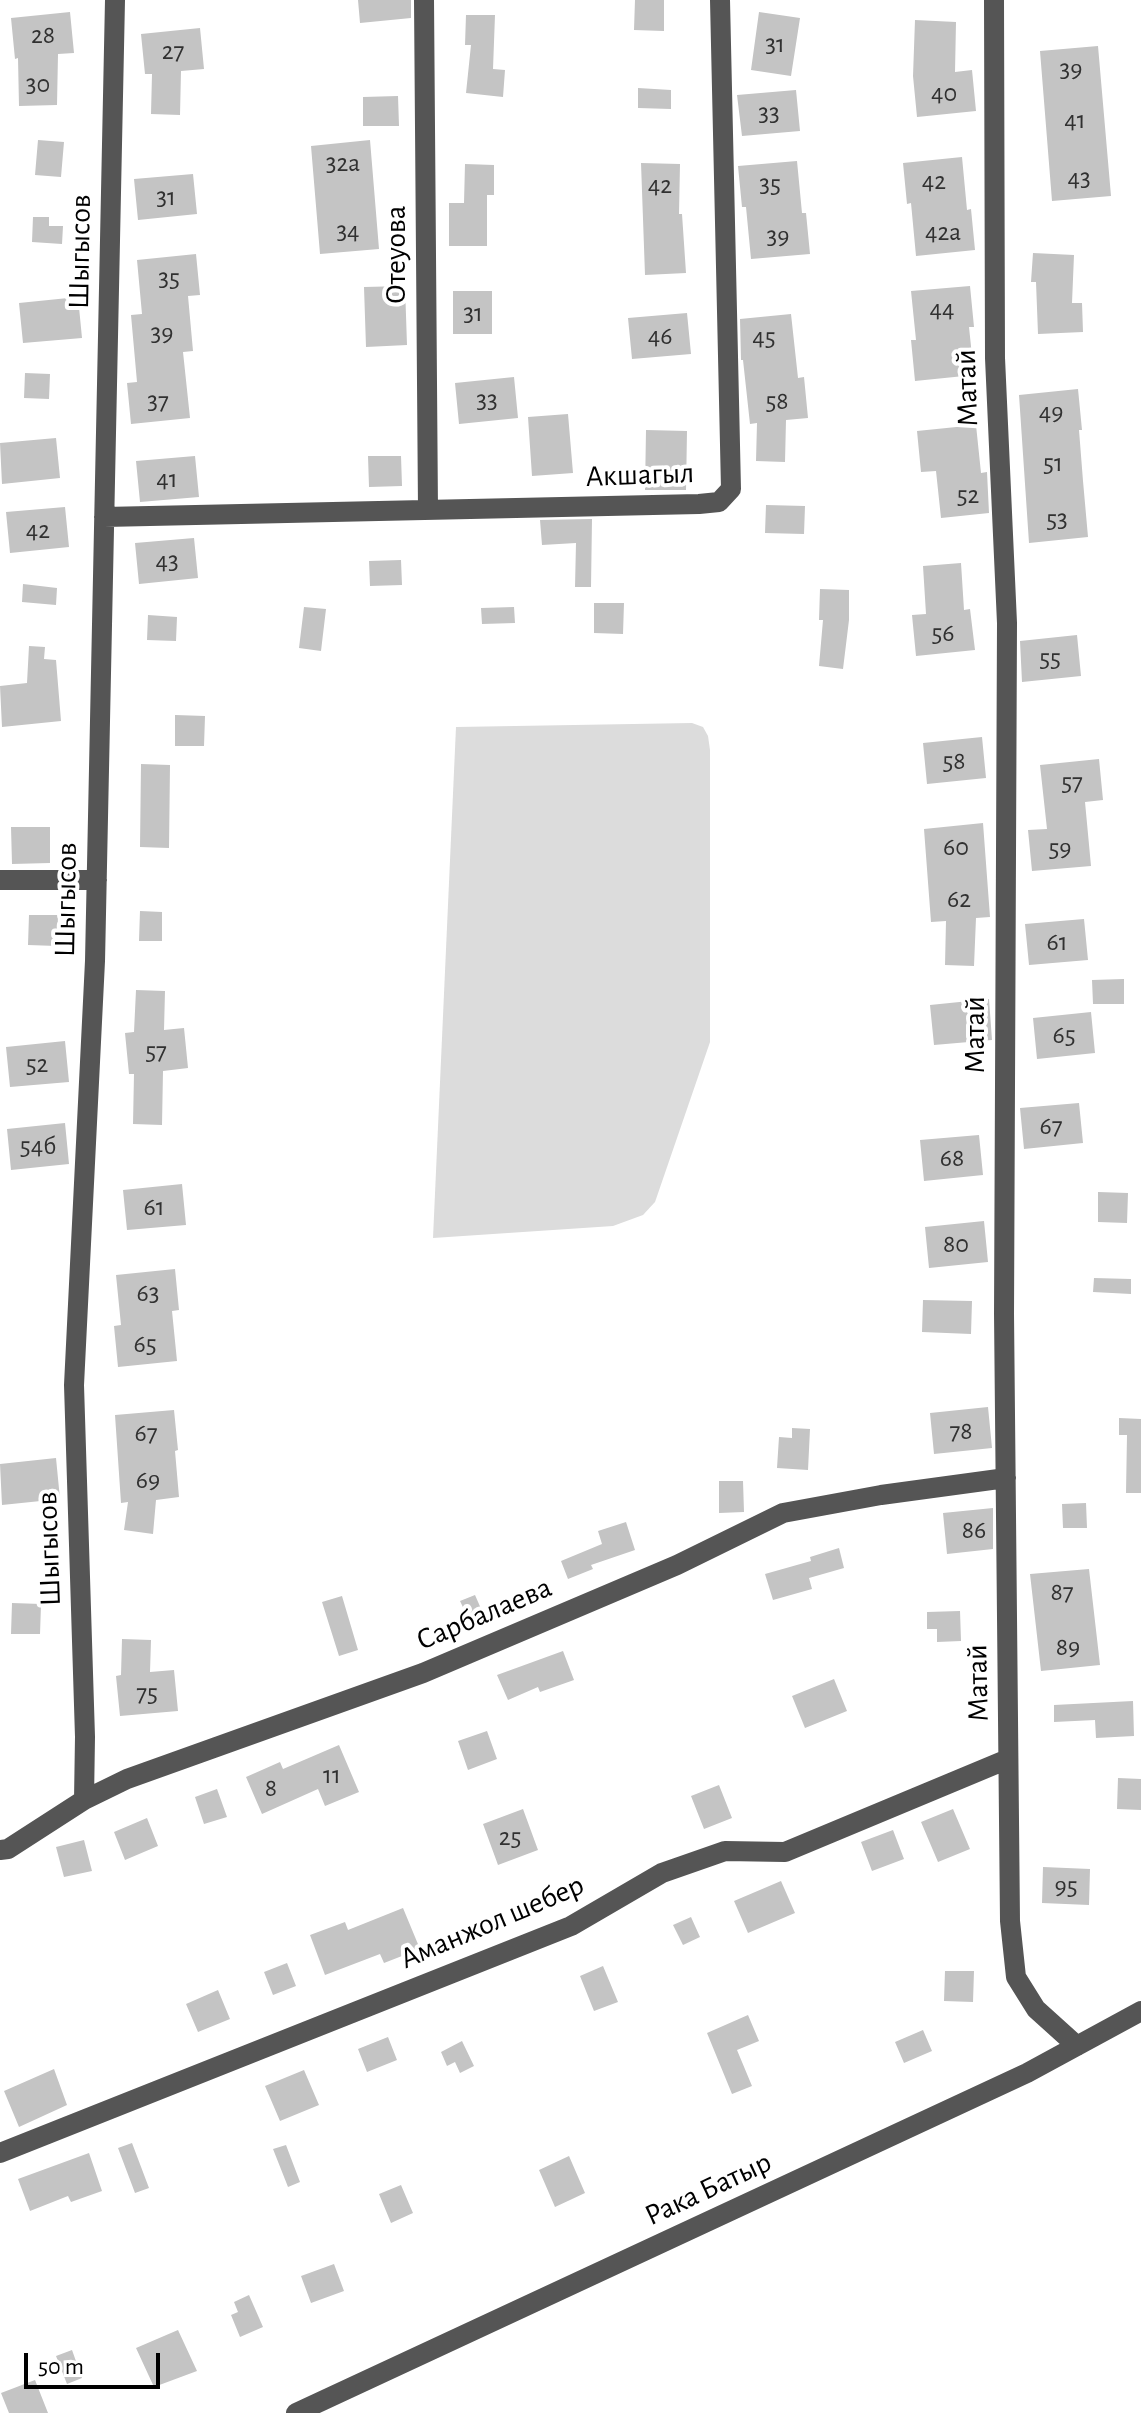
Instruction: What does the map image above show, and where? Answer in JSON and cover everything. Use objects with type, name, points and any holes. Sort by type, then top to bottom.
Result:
[{"type":"street","name":"Шыгысов","points":[[84,1800],[85,1737],[74,1385],[95,961],[115,0]]},
{"type":"street","name":"Отеуова","points":[[424,0],[428,510]]},
{"type":"street","name":"Акшагыл","points":[[104,517],[719,502],[731,489],[720,0]]},
{"type":"street","name":"Матай","points":[[994,0],[995,358],[1007,623],[1004,1313],[1010,1921],[1016,1977],[1036,2009],[1077,2046]]},
{"type":"street","points":[[0,880],[97,880]]},
{"type":"street","name":"Сарбалаева","points":[[0,1850],[8,1849],[84,1800],[127,1779],[423,1673],[677,1565],[783,1513],[881,1495],[1006,1478]]},
{"type":"street","name":"Аманжол шебер","points":[[0,2153],[571,1926],[662,1873],[725,1851],[785,1852],[1008,1759]]},
{"type":"street","name":"Рака Батыр","points":[[296,2413],[1013,2080],[1141,2011]]},
{"type":"shaded area","points":[[692,723],[703,727],[710,750],[710,1042],[655,1202],[643,1215],[613,1226],[433,1238],[456,727]]},
{"type":"building","points":[[358,0],[411,0],[411,18],[360,23]]},
{"type":"building","points":[[635,0],[664,0],[664,31],[634,30]]},
{"type":"building","points":[[70,12],[74,53],[58,54],[57,105],[19,106],[18,58],[15,59],[11,18]]},
{"type":"building","points":[[759,12],[800,18],[791,76],[751,70]]},
{"type":"building","points":[[466,15],[495,15],[493,69],[505,70],[503,97],[466,93],[471,45],[465,45]]},
{"type":"building","points":[[915,20],[956,22],[955,72],[972,70],[976,111],[917,117],[913,76]]},
{"type":"building","points":[[200,28],[204,69],[181,71],[180,115],[151,114],[152,74],[145,74],[141,34]]},
{"type":"building","points":[[1098,46],[1111,196],[1052,201],[1040,51]]},
{"type":"building","points":[[638,88],[671,90],[671,109],[638,108]]},
{"type":"building","points":[[796,90],[800,131],[742,136],[737,95]]},
{"type":"building","points":[[398,96],[399,126],[363,126],[363,97]]},
{"type":"building","points":[[38,140],[64,142],[61,177],[35,175]]},
{"type":"building","points":[[370,140],[379,249],[320,254],[311,146]]},
{"type":"building","points":[[962,157],[975,250],[916,256],[903,163]]},
{"type":"building","points":[[797,161],[810,254],[751,259],[738,166]]},
{"type":"building","points":[[641,163],[680,164],[679,214],[682,214],[686,273],[645,275]]},
{"type":"building","points":[[465,164],[494,165],[494,195],[487,195],[487,246],[449,246],[449,203],[464,203]]},
{"type":"building","points":[[193,174],[197,214],[138,220],[134,179]]},
{"type":"building","points":[[33,217],[49,217],[49,226],[63,226],[62,244],[32,242]]},
{"type":"building","points":[[1033,253],[1074,255],[1072,303],[1082,303],[1083,332],[1038,334],[1036,282],[1031,282]]},
{"type":"building","points":[[196,254],[200,295],[188,296],[193,351],[183,352],[190,418],[131,424],[127,383],[137,382],[131,315],[142,314],[137,260]]},
{"type":"building","points":[[405,286],[407,345],[366,347],[364,287]]},
{"type":"building","points":[[970,286],[974,327],[969,327],[974,375],[915,381],[911,340],[916,340],[911,291]]},
{"type":"building","points":[[453,291],[492,291],[492,334],[453,334]]},
{"type":"building","points":[[78,297],[82,338],[23,343],[19,303]]},
{"type":"building","points":[[687,313],[691,354],[632,359],[628,318]]},
{"type":"building","points":[[791,314],[798,378],[804,377],[808,418],[786,420],[785,462],[756,461],[757,423],[750,424],[741,360],[740,319]]},
{"type":"building","points":[[25,373],[50,374],[49,399],[24,398]]},
{"type":"building","points":[[514,377],[518,418],[459,424],[455,383]]},
{"type":"building","points":[[1078,389],[1088,537],[1029,543],[1019,395]]},
{"type":"building","points":[[568,414],[573,473],[532,476],[528,417]]},
{"type":"building","points":[[976,425],[981,473],[987,472],[989,513],[941,518],[936,471],[921,472],[917,431]]},
{"type":"building","points":[[646,430],[687,431],[686,490],[645,490]]},
{"type":"building","points":[[56,438],[60,478],[2,484],[0,443]]},
{"type":"building","points":[[195,456],[199,497],[140,502],[136,461]]},
{"type":"building","points":[[368,456],[401,456],[402,486],[369,487]]},
{"type":"building","points":[[766,505],[805,506],[804,534],[765,533]]},
{"type":"building","points":[[65,507],[69,547],[10,553],[6,512]]},
{"type":"building","points":[[592,519],[591,587],[575,587],[576,543],[542,545],[540,520]]},
{"type":"building","points":[[194,538],[198,578],[139,584],[135,543]]},
{"type":"building","points":[[401,560],[402,585],[370,586],[369,561]]},
{"type":"building","points":[[961,563],[964,610],[970,609],[975,650],[916,656],[912,615],[926,614],[923,566]]},
{"type":"building","points":[[23,584],[57,588],[56,605],[22,602]]},
{"type":"building","points":[[820,589],[849,590],[843,669],[819,666],[823,620],[819,620]]},
{"type":"building","points":[[594,603],[624,603],[623,634],[594,633]]},
{"type":"building","points":[[304,607],[326,609],[321,651],[299,648]]},
{"type":"building","points":[[514,607],[515,623],[482,624],[481,608]]},
{"type":"building","points":[[148,615],[177,617],[176,641],[147,640]]},
{"type":"building","points":[[1077,635],[1081,676],[1022,682],[1020,641]]},
{"type":"building","points":[[29,646],[45,647],[44,659],[56,660],[61,721],[2,727],[0,686],[27,683]]},
{"type":"building","points":[[175,715],[205,716],[204,746],[175,746]]},
{"type":"building","points":[[982,737],[986,778],[927,784],[923,743]]},
{"type":"building","points":[[1099,759],[1103,800],[1085,802],[1091,866],[1032,871],[1028,830],[1047,829],[1040,765]]},
{"type":"building","points":[[141,764],[170,765],[169,848],[140,847]]},
{"type":"building","points":[[983,823],[990,917],[976,918],[974,966],[945,965],[946,921],[931,922],[924,829]]},
{"type":"building","points":[[11,827],[50,827],[50,863],[12,864]]},
{"type":"building","points":[[140,911],[162,912],[162,941],[139,941]]},
{"type":"building","points":[[29,915],[58,915],[57,946],[28,945]]},
{"type":"building","points":[[1084,919],[1088,960],[1029,965],[1025,924]]},
{"type":"building","points":[[1124,979],[1124,1004],[1093,1004],[1092,980]]},
{"type":"building","points":[[136,990],[165,991],[164,1030],[184,1028],[188,1068],[163,1071],[162,1125],[133,1124],[134,1074],[129,1074],[125,1033],[134,1032]]},
{"type":"building","points":[[989,999],[992,1040],[934,1045],[930,1005]]},
{"type":"building","points":[[1091,1012],[1095,1053],[1037,1059],[1033,1018]]},
{"type":"building","points":[[65,1041],[69,1082],[10,1087],[6,1047]]},
{"type":"building","points":[[1079,1103],[1083,1143],[1024,1149],[1020,1108]]},
{"type":"building","points":[[65,1123],[69,1164],[11,1170],[7,1129]]},
{"type":"building","points":[[979,1135],[983,1175],[924,1181],[920,1140]]},
{"type":"building","points":[[182,1184],[186,1225],[127,1230],[123,1190]]},
{"type":"building","points":[[1098,1192],[1128,1193],[1127,1223],[1098,1222]]},
{"type":"building","points":[[984,1221],[988,1262],[929,1268],[925,1227]]},
{"type":"building","points":[[175,1269],[179,1310],[172,1311],[177,1361],[118,1367],[114,1326],[121,1325],[116,1275]]},
{"type":"building","points":[[1094,1278],[1131,1279],[1131,1294],[1093,1292]]},
{"type":"building","points":[[923,1300],[972,1301],[971,1334],[922,1332]]},
{"type":"building","points":[[988,1407],[992,1448],[934,1454],[930,1413]]},
{"type":"building","points":[[174,1410],[179,1497],[156,1500],[153,1534],[124,1530],[128,1502],[121,1503],[115,1415]]},
{"type":"building","points":[[1119,1418],[1141,1419],[1141,1493],[1126,1493],[1127,1435],[1119,1435]]},
{"type":"building","points":[[792,1428],[810,1429],[808,1470],[777,1468],[779,1437],[792,1438]]},
{"type":"building","points":[[56,1458],[60,1499],[2,1505],[0,1464]]},
{"type":"building","points":[[719,1481],[743,1481],[744,1512],[719,1513]]},
{"type":"building","points":[[1086,1503],[1087,1528],[1063,1528],[1062,1504]]},
{"type":"building","points":[[993,1508],[993,1549],[947,1554],[943,1513]]},
{"type":"building","points":[[626,1522],[635,1550],[591,1565],[593,1569],[568,1579],[561,1561],[602,1544],[598,1531]]},
{"type":"building","points":[[839,1548],[844,1568],[809,1578],[812,1589],[773,1600],[765,1574],[811,1561],[810,1557]]},
{"type":"building","points":[[1089,1569],[1100,1665],[1041,1671],[1030,1574]]},
{"type":"building","points":[[475,1595],[482,1611],[468,1618],[460,1601]]},
{"type":"building","points":[[342,1596],[358,1650],[339,1656],[322,1602]]},
{"type":"building","points":[[12,1603],[41,1604],[40,1634],[11,1634]]},
{"type":"building","points":[[960,1611],[961,1641],[937,1642],[937,1629],[927,1629],[927,1612]]},
{"type":"building","points":[[122,1639],[151,1640],[150,1672],[174,1670],[178,1711],[120,1716],[116,1676],[121,1675]]},
{"type":"building","points":[[563,1651],[574,1680],[540,1692],[538,1687],[508,1700],[497,1675]]},
{"type":"building","points":[[834,1679],[847,1711],[805,1728],[792,1696]]},
{"type":"building","points":[[1133,1701],[1134,1736],[1096,1738],[1095,1720],[1054,1722],[1054,1705]]},
{"type":"building","points":[[487,1731],[497,1759],[468,1770],[458,1741]]},
{"type":"building","points":[[339,1745],[359,1792],[325,1806],[318,1789],[262,1814],[246,1777],[280,1762],[283,1769]]},
{"type":"building","points":[[1118,1778],[1141,1779],[1141,1810],[1117,1809]]},
{"type":"building","points":[[719,1785],[732,1818],[704,1829],[691,1796]]},
{"type":"building","points":[[217,1789],[227,1817],[204,1824],[195,1797]]},
{"type":"building","points":[[523,1809],[538,1850],[498,1865],[483,1824]]},
{"type":"building","points":[[953,1809],[970,1849],[938,1862],[921,1822]]},
{"type":"building","points":[[147,1818],[158,1846],[125,1860],[114,1832]]},
{"type":"building","points":[[893,1830],[904,1859],[872,1871],[861,1842]]},
{"type":"building","points":[[84,1840],[92,1871],[64,1877],[56,1847]]},
{"type":"building","points":[[1043,1867],[1090,1869],[1089,1905],[1042,1903]]},
{"type":"building","points":[[781,1881],[795,1913],[748,1933],[734,1901]]},
{"type":"building","points":[[403,1908],[420,1949],[384,1963],[380,1954],[325,1975],[310,1935],[345,1922],[348,1930]]},
{"type":"building","points":[[691,1917],[700,1937],[683,1945],[673,1925]]},
{"type":"building","points":[[287,1963],[296,1986],[273,1995],[264,1972]]},
{"type":"building","points":[[603,1966],[618,2002],[594,2011],[580,1976]]},
{"type":"building","points":[[945,1971],[974,1971],[973,2002],[944,2001]]},
{"type":"building","points":[[218,1990],[230,2019],[198,2032],[186,2004]]},
{"type":"building","points":[[748,2015],[759,2041],[737,2050],[752,2086],[732,2094],[707,2033]]},
{"type":"building","points":[[923,2030],[932,2051],[904,2063],[895,2042]]},
{"type":"building","points":[[388,2037],[397,2060],[367,2072],[358,2049]]},
{"type":"building","points":[[462,2041],[474,2066],[460,2073],[455,2062],[447,2066],[441,2052]]},
{"type":"building","points":[[54,2069],[67,2105],[19,2127],[4,2091]]},
{"type":"building","points":[[304,2070],[319,2105],[280,2121],[265,2086]]},
{"type":"building","points":[[132,2143],[149,2188],[135,2193],[118,2148]]},
{"type":"building","points":[[286,2145],[300,2182],[288,2187],[273,2149]]},
{"type":"building","points":[[89,2153],[102,2191],[71,2202],[68,2196],[30,2211],[18,2179]]},
{"type":"building","points":[[569,2156],[585,2193],[555,2207],[539,2170]]},
{"type":"building","points":[[401,2185],[413,2213],[391,2223],[379,2194]]},
{"type":"building","points":[[334,2264],[344,2291],[311,2303],[301,2276]]},
{"type":"building","points":[[249,2295],[263,2327],[240,2337],[231,2315],[238,2312],[234,2302]]},
{"type":"building","points":[[178,2330],[197,2371],[154,2387],[136,2348]]},
{"type":"building","points":[[72,2350],[82,2378],[67,2384],[56,2356]]},
{"type":"building","points":[[35,2380],[48,2413],[9,2413],[1,2393]]}]
